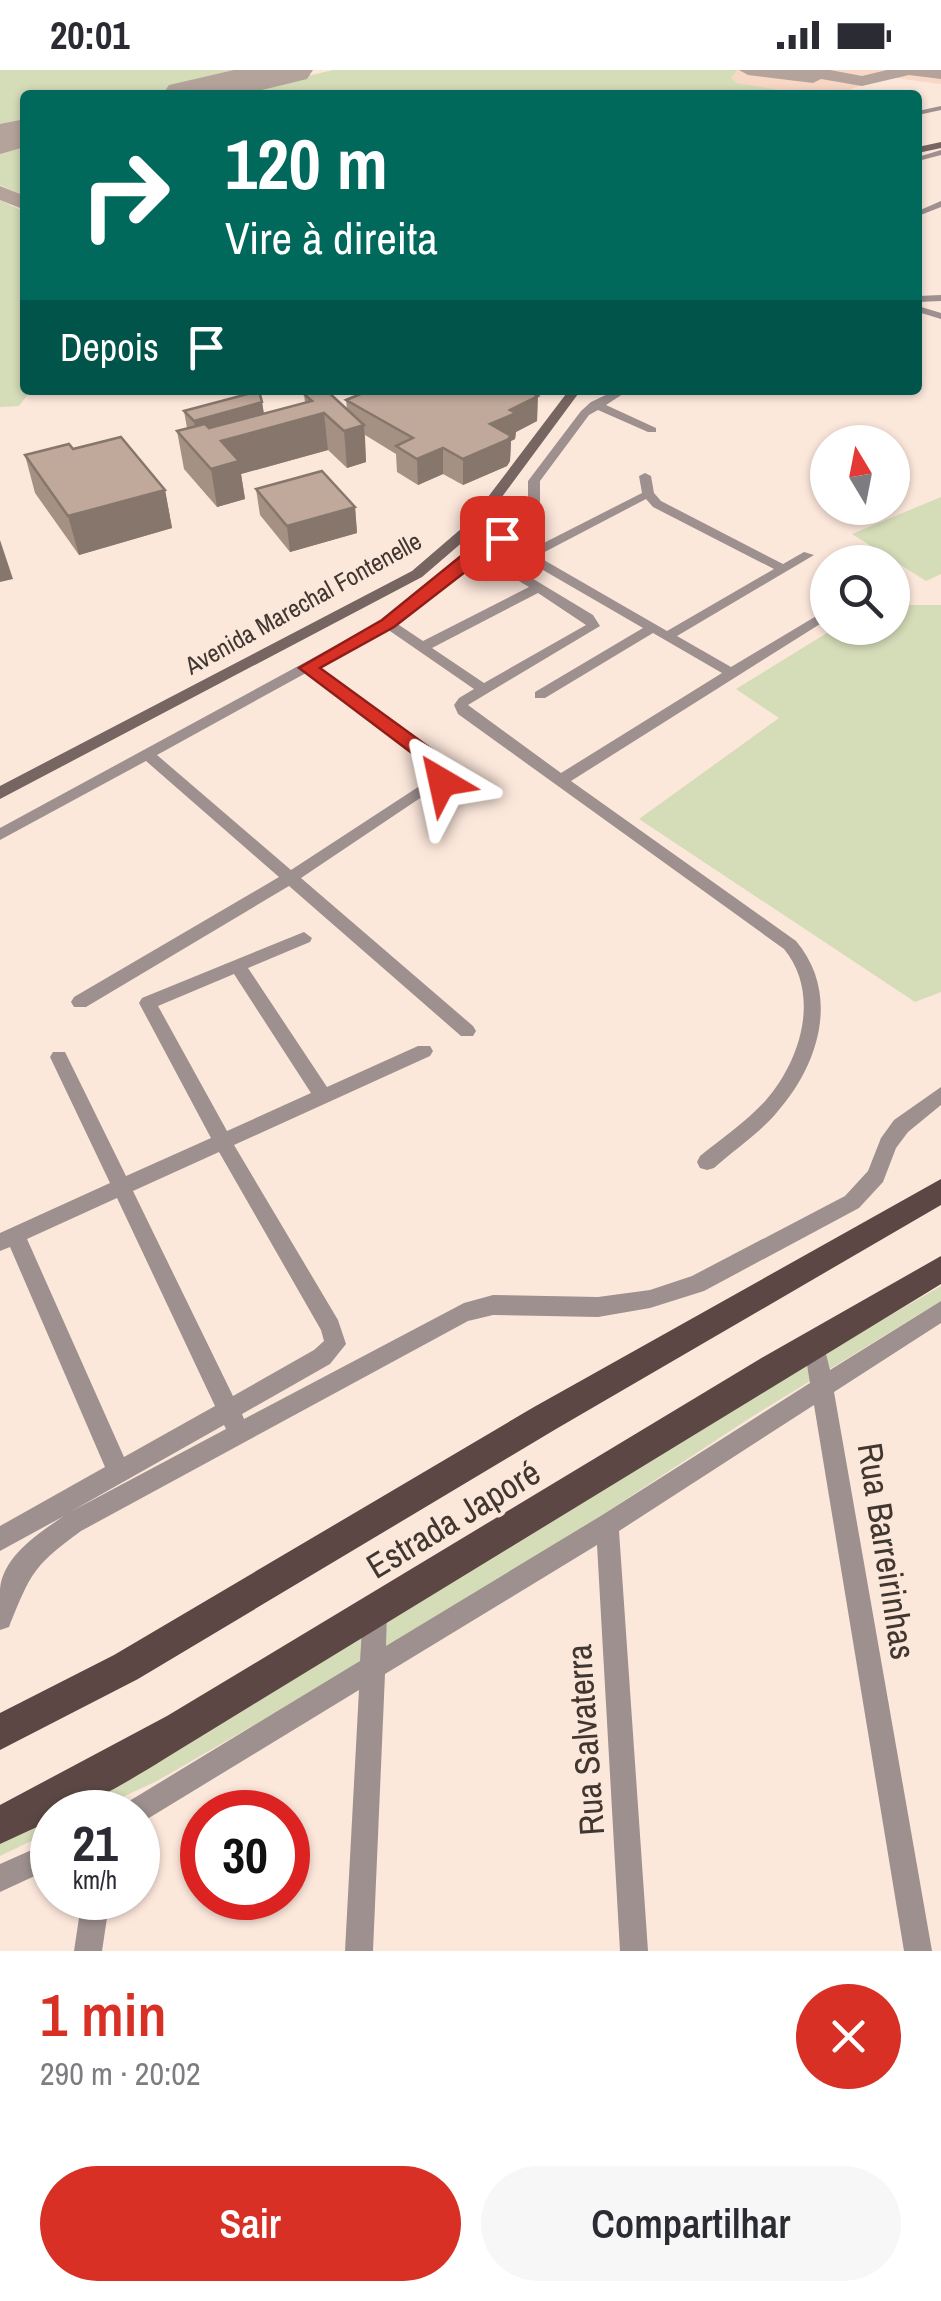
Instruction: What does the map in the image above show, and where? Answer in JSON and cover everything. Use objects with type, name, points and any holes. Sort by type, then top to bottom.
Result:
[{"type":"main road","name":"Avenida Marechal Fontenelle","points":[[0,793],[417,574],[474,525],[571,395]]},
{"type":"main road","name":"Estrada Japoré","points":[[0,1732],[126,1667],[545,1418],[941,1191]]},
{"type":"main road","name":"Estrada Japoré","points":[[0,1825],[116,1766],[375,1613],[814,1341],[941,1269]]},
{"type":"street","points":[[0,835],[388,623],[478,550],[527,520],[534,507],[534,481],[596,404],[614,395]]},
{"type":"street","points":[[596,404],[652,430]]},
{"type":"street","points":[[645,476],[648,494],[656,504],[782,569]]},
{"type":"street","points":[[530,555],[648,494]]},
{"type":"street","points":[[474,525],[732,673]]},
{"type":"street","points":[[478,550],[588,618],[593,626],[464,701],[460,708],[790,946],[804,957],[810,970],[813,1005],[792,1078],[780,1097],[707,1162]]},
{"type":"street","points":[[669,635],[808,554]]},
{"type":"street","points":[[423,647],[539,587]]},
{"type":"street","points":[[388,623],[484,690]]},
{"type":"street","points":[[561,780],[810,624]]},
{"type":"street","points":[[540,695],[654,627]]},
{"type":"street","points":[[80,1002],[288,878],[446,776],[441,766],[308,668]]},
{"type":"street","points":[[150,756],[467,1032]]},
{"type":"street","points":[[0,1539],[332,1350],[335,1338],[148,1003],[304,938]]},
{"type":"street","points":[[238,966],[323,1096]]},
{"type":"street","points":[[119,1472],[7,1239],[424,1051]]},
{"type":"street","points":[[59,1057],[240,1435]]},
{"type":"street","points":[[0,1618],[6,1575],[73,1523],[478,1308],[598,1306],[650,1299],[696,1284],[852,1202],[876,1176],[888,1144],[901,1126],[941,1095]]},
{"type":"street","points":[[160,1797],[607,1524],[941,1311]]},
{"type":"street","name":"Rua Barreirinhas","points":[[814,1341],[918,1951]]},
{"type":"street","name":"Rua Salvaterra","points":[[607,1524],[634,1951]]},
{"type":"street","points":[[359,1951],[375,1613]]},
{"type":"street","points":[[0,1878],[30,1864]]},
{"type":"street","points":[[88,1951],[93,1920]]},
{"type":"shaded area","points":[[737,70],[941,70],[941,84],[887,77],[850,89],[855,90],[781,90],[737,83],[731,78]]},
{"type":"green space","points":[[0,70],[251,70],[165,90],[20,90],[20,124],[0,128]]},
{"type":"green space","points":[[333,70],[737,70],[731,78],[737,83],[781,90],[249,90]]},
{"type":"green space","points":[[20,144],[20,195],[0,185],[0,149]]},
{"type":"green space","points":[[0,200],[20,210],[20,395],[27,395],[19,406],[0,407]]},
{"type":"green space","points":[[941,497],[941,574],[926,581],[910,571],[910,545],[869,545],[852,534],[874,525],[910,525],[910,510]]},
{"type":"green space","points":[[910,605],[941,605],[941,992],[915,1002],[639,819],[779,718],[736,689],[810,643],[910,645]]},
{"type":"green space","points":[[941,1286],[941,1301],[753,1416],[486,1591],[157,1781],[138,1790],[69,1790]]},
{"type":"green space","points":[[30,1813],[30,1842],[0,1856],[0,1830]]},
{"type":"building","points":[[244,395],[260,395],[262,402],[194,421],[184,411]]},
{"type":"building","points":[[305,395],[331,395],[364,425],[344,431],[324,413],[221,441],[239,461],[211,469],[177,431],[205,424],[209,428],[312,401]]},
{"type":"building","points":[[358,395],[538,396],[510,410],[516,413],[490,424],[511,436],[507,440],[463,459],[443,448],[417,459],[396,446],[413,438],[346,400]]},
{"type":"building","points":[[121,437],[165,490],[68,516],[25,455],[69,444],[73,449]]},
{"type":"building","points":[[322,471],[355,507],[287,526],[256,489]]},
{"type":"taxiway","points":[[748,70],[813,78]]},
{"type":"taxiway","points":[[818,73],[862,81],[909,70],[941,74]]},
{"type":"taxiway","points":[[0,192],[20,202]]},
{"type":"runway","points":[[206,90],[291,70]]},
{"type":"runway","points":[[0,139],[20,134]]},
{"type":"route","points":[[442,782],[446,770],[308,668],[388,623],[478,550],[502,538]]}]
